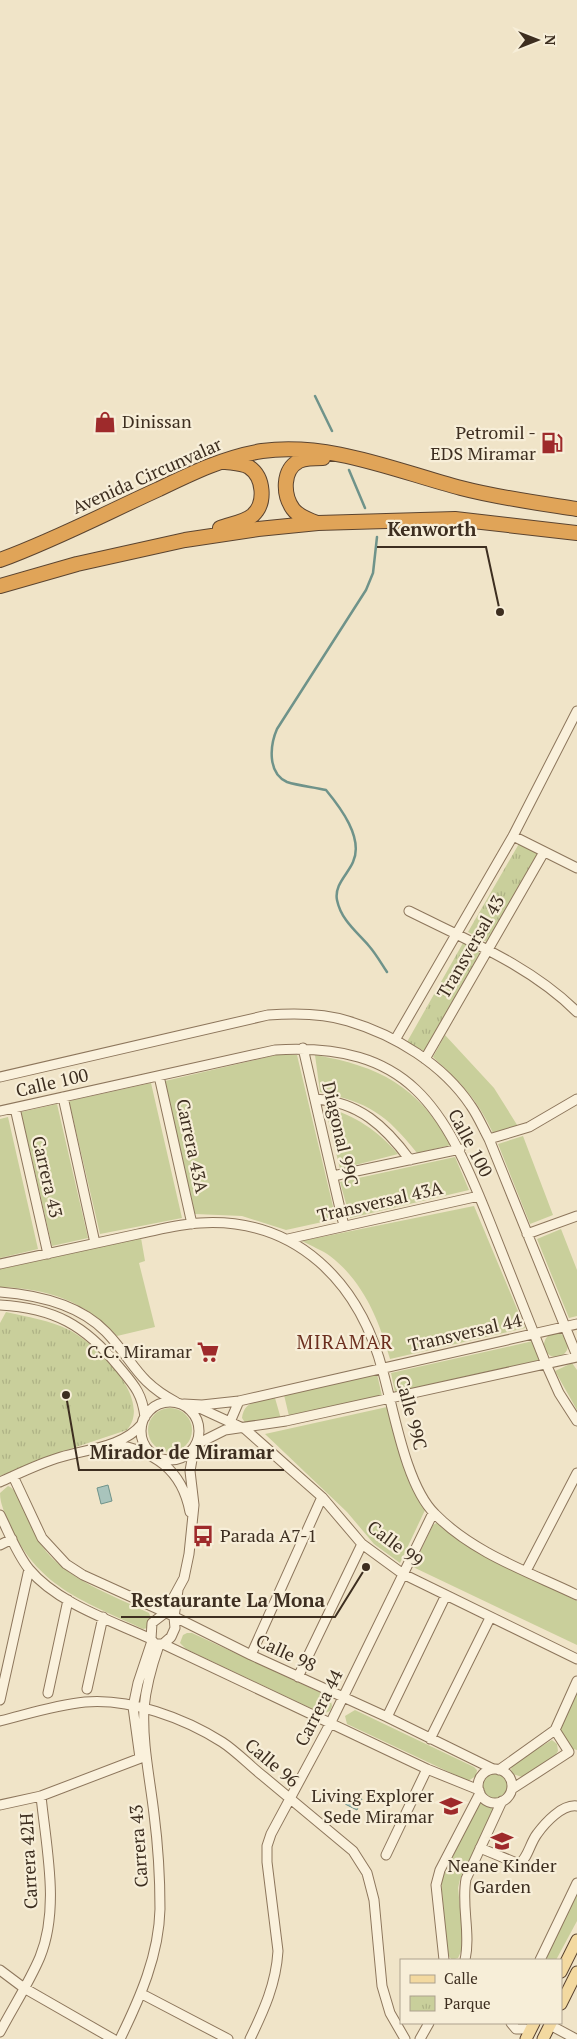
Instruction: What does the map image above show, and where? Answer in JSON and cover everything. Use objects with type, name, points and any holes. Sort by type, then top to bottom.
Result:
[{"type":"highway","name":"Avenida Circunvalar","points":[[0,560],[45,543],[216,462],[262,452],[294,449],[324,451],[371,462],[474,492],[577,509]]},
{"type":"highway","points":[[318,523],[294,510],[286,496],[286,482],[291,467],[300,461],[322,458],[371,462]]},
{"type":"highway","points":[[197,538],[209,531],[248,519],[254,514],[261,502],[260,484],[251,468],[240,464],[216,462]]},
{"type":"highway","points":[[0,586],[77,564],[197,538],[318,523],[455,520],[577,533]]},
{"type":"main road","points":[[562,1970],[577,1940]]},
{"type":"main road","points":[[562,2002],[577,1972]]},
{"type":"main road","points":[[543,2039],[551,2024]]},
{"type":"street","name":"Transversal 43","points":[[395,1040],[513,836],[577,711]]},
{"type":"street","points":[[513,836],[577,868]]},
{"type":"street","name":"Transversal 43","points":[[425,1059],[544,852]]},
{"type":"street","points":[[410,911],[525,971],[552,990],[577,1012]]},
{"type":"street","name":"Calle 100","points":[[0,1077],[268,1015],[296,1013],[347,1020],[395,1040],[425,1059],[448,1078],[471,1106],[489,1139],[577,1356]]},
{"type":"street","name":"Calle 100","points":[[0,1111],[274,1050],[303,1048],[331,1050],[354,1056],[384,1068],[404,1080],[430,1104],[460,1149],[546,1364],[559,1392],[577,1420]]},
{"type":"street","name":"Diagonal 99C","points":[[303,1048],[344,1226]]},
{"type":"street","name":"Carrera 43A","points":[[159,1076],[192,1224]]},
{"type":"street","points":[[63,1097],[95,1243]]},
{"type":"street","points":[[315,1099],[346,1104],[367,1114],[394,1138],[410,1160]]},
{"type":"street","points":[[489,1139],[529,1127],[577,1099]]},
{"type":"street","name":"Carrera 43","points":[[15,1108],[48,1254]]},
{"type":"street","points":[[333,1176],[460,1149]]},
{"type":"street","name":"Transversal 43A","points":[[288,1239],[479,1196]]},
{"type":"street","points":[[527,1234],[577,1216]]},
{"type":"street","name":"Calle 99C","points":[[0,1264],[192,1224],[239,1224],[288,1239],[322,1264],[344,1285],[368,1325],[409,1466],[417,1486],[433,1513],[465,1540],[577,1595]]},
{"type":"street","points":[[0,1292],[37,1297],[63,1304],[79,1312],[107,1332],[147,1383],[195,1414],[200,1429],[190,1471],[194,1496],[187,1566],[178,1590],[164,1613],[152,1623],[156,1642]]},
{"type":"street","points":[[0,1305],[34,1310],[52,1315],[90,1334],[101,1345],[140,1393],[143,1441],[169,1469],[181,1486],[192,1520]]},
{"type":"street","name":"Transversal 44","points":[[180,1403],[194,1405],[239,1401],[577,1324]]},
{"type":"street","points":[[113,1444],[128,1446],[155,1456],[174,1460],[183,1458],[196,1446],[221,1431],[245,1429],[577,1356]]},
{"type":"street","points":[[230,1422],[239,1401]]},
{"type":"street","points":[[0,1482],[59,1458],[113,1444],[133,1433],[154,1406],[161,1403],[180,1403]]},
{"type":"street","name":"Calle 99","points":[[194,1405],[245,1429],[322,1497],[362,1544],[403,1574],[577,1660]]},
{"type":"street","points":[[526,1571],[577,1473]]},
{"type":"street","points":[[13,1476],[42,1538],[66,1564],[83,1575],[164,1613]]},
{"type":"street","points":[[251,1655],[322,1497]]},
{"type":"street","name":"Carrera 44","points":[[250,2039],[270,1995],[277,1966],[278,1951],[267,1862],[267,1846],[271,1834],[330,1724],[433,1513]]},
{"type":"street","points":[[0,1515],[29,1569],[68,1600],[427,1770],[479,1791],[489,1802],[502,1802]]},
{"type":"street","points":[[0,1545],[12,1539]]},
{"type":"street","points":[[298,1676],[362,1544]]},
{"type":"street","points":[[0,1700],[29,1569]]},
{"type":"street","points":[[156,1642],[174,1633],[178,1590]]},
{"type":"street","points":[[387,1716],[446,1595]]},
{"type":"street","points":[[48,1693],[68,1600]]},
{"type":"street","name":"Calle 98","points":[[164,1613],[251,1655],[387,1716],[430,1739],[496,1769]]},
{"type":"street","points":[[87,1689],[103,1617]]},
{"type":"street","points":[[430,1739],[490,1618]]},
{"type":"street","name":"Carrera 43","points":[[120,2039],[142,1994],[155,1947],[160,1910],[154,1814],[133,1707],[138,1683],[156,1642]]},
{"type":"street","name":"Carrera 43","points":[[143,1757],[144,1710],[156,1642]]},
{"type":"street","points":[[444,1959],[436,1885],[440,1870],[479,1791],[480,1779],[484,1774],[496,1769],[554,1730],[577,1681]]},
{"type":"street","name":"Calle 96","points":[[0,1722],[49,1707],[87,1702],[144,1710],[195,1727],[223,1743],[353,1851],[367,1873],[374,1900],[382,1986],[390,2013],[405,2039]]},
{"type":"street","points":[[512,1789],[573,1753],[554,1730]]},
{"type":"street","points":[[0,1805],[41,1796],[143,1757]]},
{"type":"street","points":[[465,1959],[469,1944],[464,1889],[466,1880],[502,1802],[509,1796],[512,1789],[511,1779],[496,1769]]},
{"type":"street","points":[[386,1855],[427,1770]]},
{"type":"street","name":"Carrera 42H","points":[[0,2032],[40,1956],[48,1925],[50,1885],[41,1796]]},
{"type":"street","points":[[480,1848],[519,1864],[537,1834],[560,1811],[575,1806]]},
{"type":"street","points":[[540,1959],[577,1883]]},
{"type":"street","points":[[0,1970],[24,1988],[113,2039]]},
{"type":"street","points":[[142,1994],[228,2039]]},
{"type":"street","points":[[420,2039],[428,2024]]},
{"type":"street","points":[[512,2024],[516,2028],[530,2030]]},
{"type":"street","points":[[551,2024],[576,2039]]},
{"type":"green space","points":[[520,842],[539,852],[487,942],[468,932]]},
{"type":"green space","points":[[463,943],[480,953],[424,1051],[407,1042]]},
{"type":"green space","points":[[445,1035],[494,1088],[519,1128],[494,1135],[468,1092],[433,1057]]},
{"type":"green space","points":[[276,1055],[297,1055],[336,1219],[286,1230],[242,1216],[195,1214],[165,1081]]},
{"type":"green space","points":[[315,1055],[359,1065],[395,1082],[410,1093],[425,1108],[451,1145],[417,1153],[395,1128],[375,1112],[351,1101],[320,1092]]},
{"type":"green space","points":[[151,1083],[182,1218],[100,1234],[69,1101]]},
{"type":"green space","points":[[57,1104],[88,1238],[52,1246],[21,1112]]},
{"type":"green space","points":[[325,1107],[356,1119],[374,1131],[398,1154],[340,1169]]},
{"type":"green space","points":[[8,1117],[38,1249],[0,1258],[0,1119]]},
{"type":"green space","points":[[523,1136],[553,1215],[530,1224],[498,1144]]},
{"type":"green space","points":[[455,1157],[469,1190],[350,1218],[340,1182]]},
{"type":"green space","points":[[474,1206],[525,1328],[390,1359],[381,1330],[361,1289],[342,1266],[330,1256],[302,1241]]},
{"type":"green space","points":[[561,1229],[577,1270],[577,1316],[569,1318],[537,1239]]},
{"type":"green space","points":[[141,1238],[145,1261],[139,1263],[155,1327],[117,1336],[92,1314],[64,1299],[33,1290],[0,1287],[0,1269]]},
{"type":"green space","points":[[6,1312],[38,1319],[69,1330],[106,1359],[118,1373],[133,1403],[133,1417],[127,1430],[55,1454],[0,1476],[0,1323]]},
{"type":"green space","points":[[556,1333],[561,1334],[567,1340],[567,1350],[561,1356],[556,1357],[551,1356],[545,1350],[544,1345],[545,1340],[551,1334]]},
{"type":"green space","points":[[533,1341],[540,1360],[395,1392],[391,1373]]},
{"type":"green space","points":[[572,1363],[577,1370],[577,1410],[555,1371]]},
{"type":"green space","points":[[377,1374],[382,1396],[289,1416],[284,1395]]},
{"type":"green space","points":[[275,1398],[281,1419],[246,1424],[242,1418],[243,1412],[249,1405],[254,1402]]},
{"type":"green space","points":[[387,1407],[407,1472],[426,1508],[400,1563],[374,1544],[347,1512],[265,1434]]},
{"type":"green space","points":[[166,1408],[174,1408],[186,1414],[192,1430],[186,1446],[174,1452],[166,1452],[154,1446],[148,1434],[148,1426],[154,1414]]},
{"type":"green space","points":[[8,1486],[19,1496],[38,1539],[52,1558],[91,1585],[149,1613],[152,1621],[148,1628],[143,1629],[84,1601],[51,1580],[36,1566],[23,1549],[2,1507],[0,1493]]},
{"type":"green space","points":[[438,1522],[463,1543],[577,1601],[577,1645],[413,1567],[433,1525]]},
{"type":"green space","points":[[192,1633],[330,1697],[332,1706],[330,1711],[323,1714],[186,1649],[180,1643],[183,1635]]},
{"type":"green space","points":[[577,1692],[577,1750],[573,1749],[558,1728]]},
{"type":"green space","points":[[355,1710],[474,1767],[477,1770],[476,1776],[468,1781],[347,1724],[345,1716]]},
{"type":"green space","points":[[552,1740],[557,1744],[558,1751],[555,1756],[522,1777],[513,1774],[511,1769],[513,1763]]},
{"type":"green space","points":[[495,1773],[504,1777],[508,1786],[504,1795],[495,1799],[486,1795],[482,1786],[486,1777]]},
{"type":"green space","points":[[479,1801],[493,1806],[494,1811],[460,1879],[458,1888],[464,1945],[458,1958],[455,1959],[451,1959],[448,1955],[441,1881]]},
{"type":"green space","points":[[577,1893],[577,1921],[557,1959],[544,1959]]},
{"type":"water","points":[[108,1485],[112,1501],[101,1504],[97,1488]]},
{"type":"water","points":[[351,1793],[362,1799],[357,1810],[345,1804]]},
{"type":"waterway","points":[[315,396],[332,431]]},
{"type":"waterway","points":[[349,470],[365,508]]},
{"type":"waterway","points":[[377,537],[373,573],[366,590],[277,729],[273,743],[272,758],[276,772],[287,782],[326,790],[349,823],[353,833],[356,853],[351,866],[339,885],[337,900],[346,920],[372,949],[387,972]]},
{"type":"place","name":"Dinissan","points":[[105,422]]},
{"type":"place","name":"Petromil - EDS Miramar","points":[[552,443]]},
{"type":"place","name":"Kenworth","points":[[500,612]]},
{"type":"place","name":"C.C. Miramar","points":[[208,1352]]},
{"type":"place","name":"Mirador de Miramar","points":[[66,1395]]},
{"type":"place","name":"Parada A7-1","points":[[203,1536]]},
{"type":"place","name":"Restaurante La Mona","points":[[366,1567]]},
{"type":"place","name":"Living Explorer Sede Miramar","points":[[451,1806]]},
{"type":"place","name":"Neane Kinder Garden","points":[[502,1841]]},
{"type":"district","name":"MIRAMAR","points":[[345,1342]]}]
